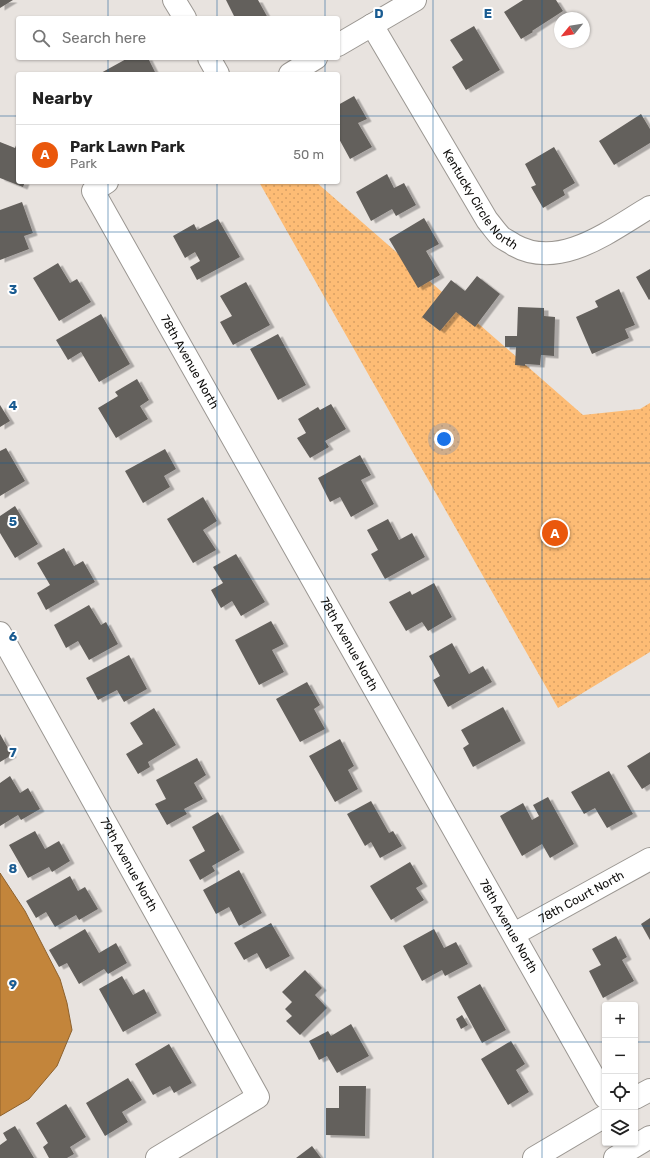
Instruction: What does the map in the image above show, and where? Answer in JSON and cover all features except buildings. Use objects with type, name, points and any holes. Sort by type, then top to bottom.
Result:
[{"type":"street","points":[[174,0],[184,16]]},
{"type":"street","points":[[340,44],[415,0]]},
{"type":"street","name":"Kentucky Circle North","points":[[372,25],[487,220],[502,237],[522,249],[544,253],[567,251],[588,243],[650,207]]},
{"type":"street","points":[[210,60],[217,72]]},
{"type":"street","points":[[293,72],[313,60]]},
{"type":"street","name":"78th Avenue North","points":[[100,186],[602,1092]]},
{"type":"street","name":"79th Avenue North","points":[[0,633],[258,1097],[157,1158]]},
{"type":"street","name":"78th Court North","points":[[514,934],[650,859]]},
{"type":"street","points":[[638,1096],[650,1090]]},
{"type":"street","points":[[534,1158],[602,1118]]},
{"type":"street","points":[[615,1158],[650,1137]]},
{"type":"shaded area","points":[[260,184],[318,184],[583,415],[640,409],[650,403],[650,652],[558,708]]},
{"type":"shaded area","points":[[0,873],[25,911],[60,979],[67,1003],[72,1030],[57,1066],[29,1099],[0,1116]]},
{"type":"place","name":"Park Lawn Park","points":[[555,533]]}]
